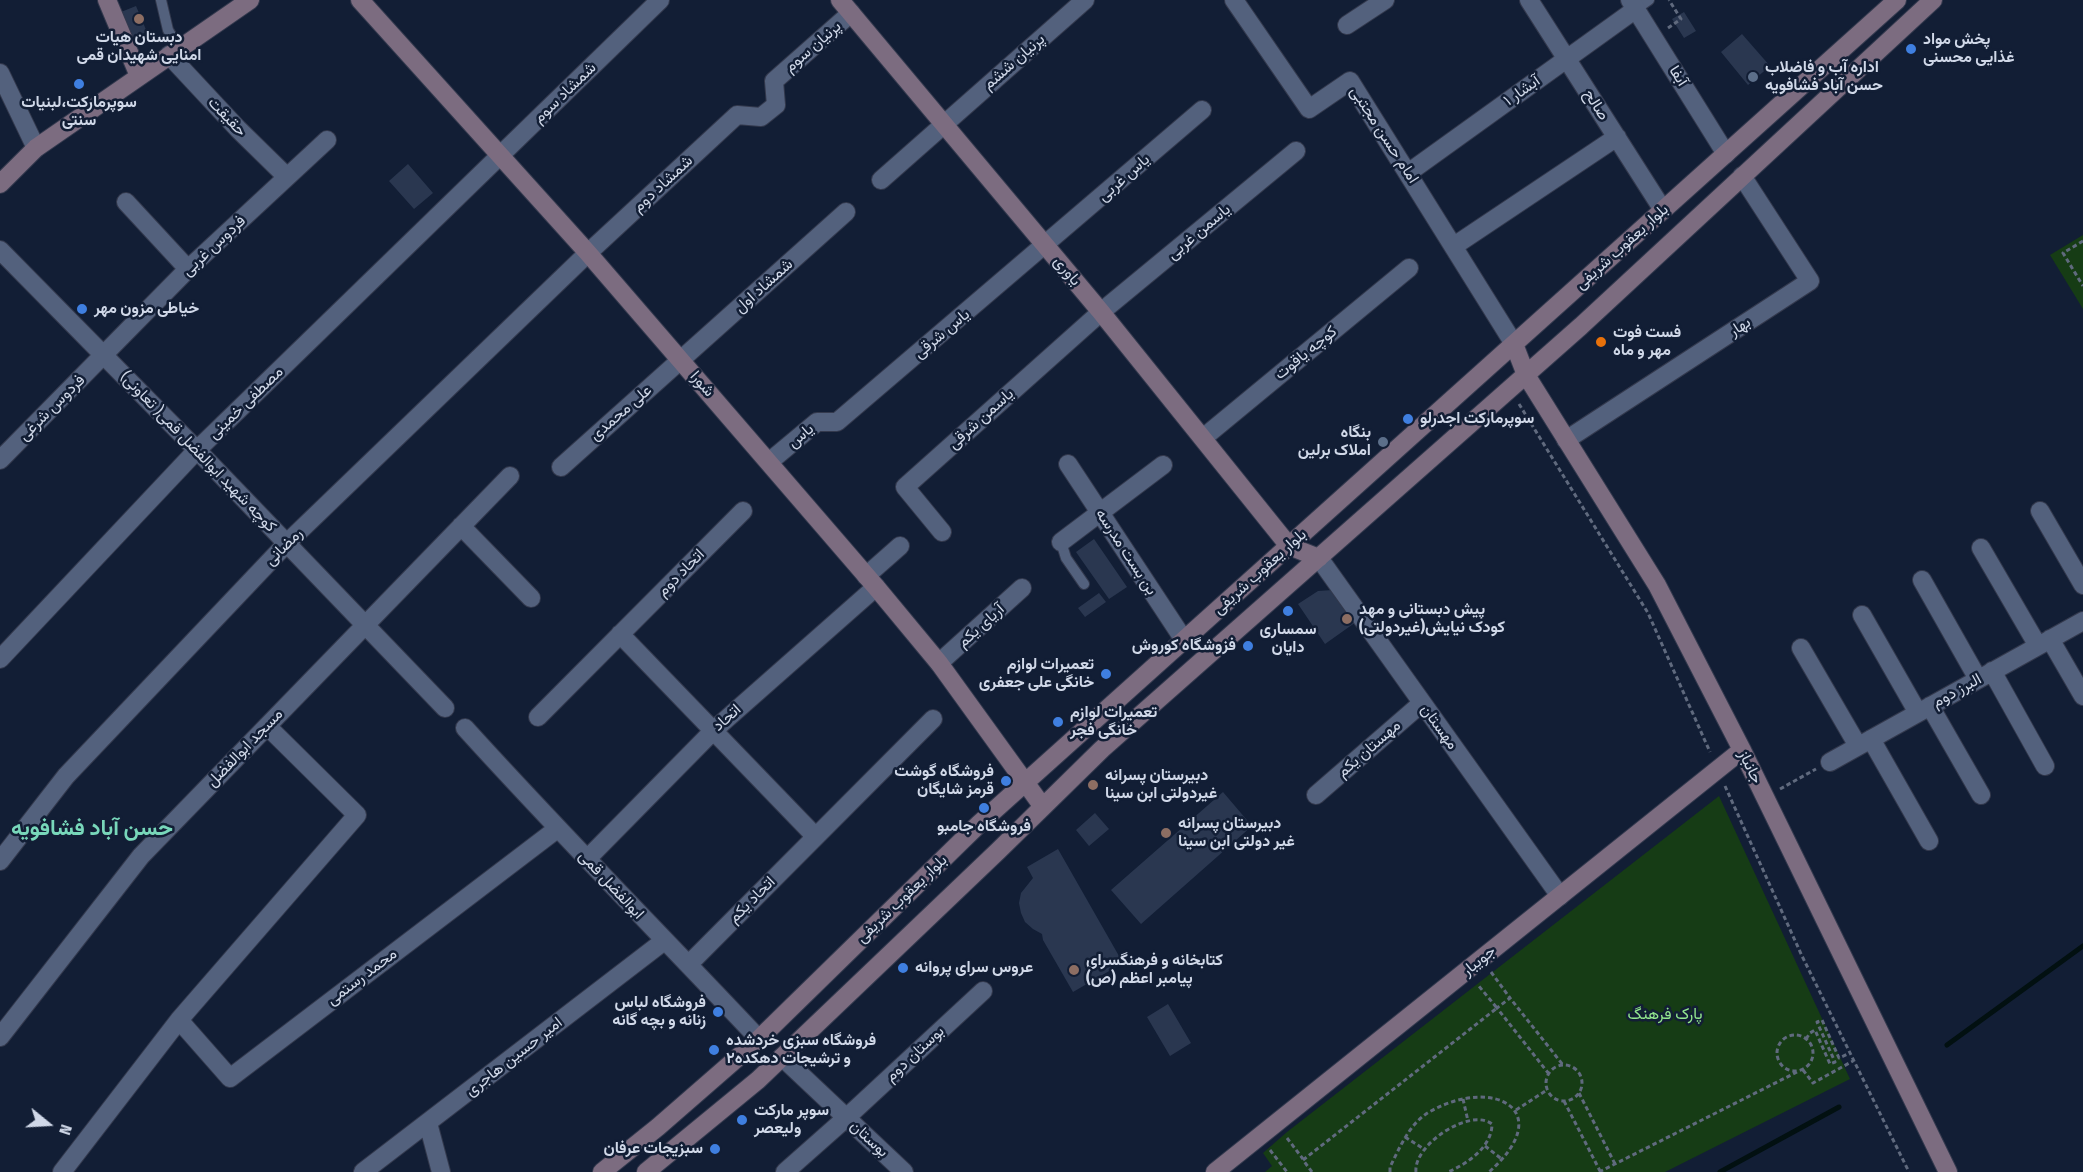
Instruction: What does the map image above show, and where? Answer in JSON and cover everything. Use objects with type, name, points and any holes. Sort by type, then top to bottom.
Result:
[{"type":"street","points":[[107,0],[139,76]]},
{"type":"street","points":[[0,184],[36,148],[250,0]]},
{"type":"street","name":"شورا","points":[[360,0],[682,360],[871,582],[939,663],[1043,807]]},
{"type":"street","name":"شمشاد سوم","points":[[500,155],[660,0]]},
{"type":"street","name":"پرنیان ششم","points":[[880,180],[1085,0]]},
{"type":"street","name":"امام حسن مجتبی","points":[[1234,0],[1309,109],[1350,81],[1514,344]]},
{"type":"street","points":[[1347,25],[1385,0]]},
{"type":"street","name":"صالح","points":[[1529,0],[1663,210]]},
{"type":"street","name":"بلوار یعقوب شریفی","points":[[602,1172],[658,1127],[759,1039],[1025,782],[1897,0]]},
{"type":"street","name":"بلوار یعقوب شریفی","points":[[646,1172],[758,1080],[1102,749],[1510,390],[1933,0]]},
{"type":"street","name":"آبشار ۱","points":[[1408,173],[1567,59],[1638,3]]},
{"type":"street","name":"آبفا","points":[[1638,3],[1726,154]]},
{"type":"street","name":"یاوری","points":[[846,7],[1046,245],[1289,546]]},
{"type":"street","name":"پرنیان سوم","points":[[737,115],[761,117],[776,105],[774,81],[846,7]]},
{"type":"street","name":"حقیقت","points":[[174,52],[238,129],[287,177]]},
{"type":"street","points":[[0,73],[36,148]]},
{"type":"street","name":"یاس غربی","points":[[1046,245],[1202,110]]},
{"type":"street","name":"شمشاد دوم","points":[[588,253],[737,115]]},
{"type":"street","points":[[1454,246],[1617,137]]},
{"type":"street","name":"فردوس غربی","points":[[103,355],[327,140]]},
{"type":"street","name":"یاسمن غربی","points":[[1101,312],[1296,151]]},
{"type":"street","name":"مصطفی خمینی","points":[[0,659],[197,450],[500,155]]},
{"type":"street","name":"بهار","points":[[1566,440],[1810,281],[1742,176]]},
{"type":"street","points":[[126,202],[189,270]]},
{"type":"street","name":"شمشاد اول","points":[[682,360],[846,212]]},
{"type":"street","name":"یاس شرقی","points":[[837,422],[1046,245]]},
{"type":"street","name":"کوچه شهید ابوالفضل قمی( تعاونی)","points":[[0,250],[197,450],[445,708]]},
{"type":"street","name":"رمضانی","points":[[0,861],[66,776],[287,543],[588,253]]},
{"type":"street","name":"کوچه یاقوت","points":[[1203,438],[1408,268]]},
{"type":"street","name":"یاسمن شرقی","points":[[942,532],[905,487],[1101,312]]},
{"type":"street","name":"جانباز","points":[[1514,344],[1526,375],[1657,585],[1742,750],[1948,1172]]},
{"type":"street","name":"فردوس شرغی","points":[[0,460],[103,355]]},
{"type":"street","name":"علی محمدی","points":[[561,466],[682,360]]},
{"type":"street","name":"یاس","points":[[769,462],[817,422],[837,422]]},
{"type":"street","name":"بن بست مدرسه","points":[[1068,464],[1184,640]]},
{"type":"street","points":[[1061,542],[1163,465]]},
{"type":"street","name":"مسجد ابوالفضل","points":[[0,1037],[141,856],[510,476]]},
{"type":"street","points":[[2040,511],[2083,585]]},
{"type":"street","name":"اتحاد دوم","points":[[538,717],[743,512]]},
{"type":"street","points":[[461,526],[531,598]]},
{"type":"street","name":"اتحاد","points":[[587,859],[714,730],[871,582],[900,546]]},
{"type":"street","points":[[1289,546],[1319,558]]},
{"type":"street","points":[[1981,548],[2083,696]]},
{"type":"street","name":"مهستان","points":[[1319,558],[1560,896]]},
{"type":"street","points":[[1922,580],[2045,766]]},
{"type":"street","name":"آریای یکم","points":[[939,663],[1022,588]]},
{"type":"street","points":[[1862,615],[1981,795]]},
{"type":"street","name":"البرز دوم","points":[[1830,762],[2083,621]]},
{"type":"street","points":[[620,634],[815,836]]},
{"type":"street","points":[[1801,648],[1929,841]]},
{"type":"street","name":"مهستان یکم","points":[[1316,795],[1422,703]]},
{"type":"street","name":"اتحاد یکم","points":[[689,964],[933,719]]},
{"type":"street","points":[[62,1172],[178,1020],[357,815],[267,726]]},
{"type":"street","name":"ابوالفضل قمی","points":[[465,728],[557,829],[759,1039]]},
{"type":"street","name":"جویبار","points":[[1215,1172],[1742,750]]},
{"type":"street","name":"محمد رستمی","points":[[178,1020],[230,1078],[557,829]]},
{"type":"street","name":"امیر حسین هاجری","points":[[363,1172],[664,941]]},
{"type":"street","name":"بوستان دوم","points":[[784,1172],[983,991]]},
{"type":"street","name":"بوستان","points":[[782,1057],[904,1172]]},
{"type":"street","points":[[428,1123],[441,1172]]},
{"type":"lane","points":[[161,0],[174,52]]},
{"type":"lane","points":[[1061,542],[1066,558],[1084,584]]},
{"type":"path","points":[[1669,0],[1681,19],[1675,24]]},
{"type":"path","points":[[2083,241],[2063,253],[2083,286]]},
{"type":"path","points":[[1510,390],[1648,613],[1802,956],[1909,1172]]},
{"type":"path","points":[[1765,798],[1830,762]]},
{"type":"path","points":[[1488,968],[1563,1065],[1574,1068],[1578,1072],[1582,1082],[1579,1093],[1564,1101],[1554,1098],[1547,1090],[1549,1074],[1563,1065]]},
{"type":"path","points":[[1474,979],[1549,1074]]},
{"type":"path","points":[[1303,1160],[1510,998]]},
{"type":"path","points":[[1806,1038],[1815,1030],[1830,1064],[1834,1062],[1817,1022],[1822,1020],[1839,1058],[1850,1053]]},
{"type":"path","points":[[1564,1101],[1599,1172],[1808,1067],[1814,1055],[1810,1043],[1801,1035],[1789,1035],[1779,1043],[1778,1060],[1785,1070],[1797,1072]]},
{"type":"path","points":[[1803,1070],[1813,1083],[1853,1061]]},
{"type":"path","points":[[1515,1110],[1547,1090]]},
{"type":"path","points":[[1579,1093],[1615,1164]]},
{"type":"path","points":[[1390,1172],[1390,1167],[1405,1137],[1430,1112],[1463,1100],[1483,1096],[1501,1099],[1515,1110],[1519,1126],[1514,1144],[1503,1160],[1489,1172]]},
{"type":"path","points":[[1463,1100],[1468,1121]]},
{"type":"path","points":[[1416,1172],[1415,1167],[1424,1149],[1444,1131],[1468,1121],[1488,1120],[1492,1124],[1492,1130],[1485,1146],[1469,1161],[1448,1172]]},
{"type":"path","points":[[1286,1137],[1312,1172]]},
{"type":"path","points":[[1405,1137],[1424,1149]]},
{"type":"path","points":[[1264,1142],[1287,1172]]},
{"type":"path","points":[[1485,1146],[1503,1160]]},
{"type":"green space","points":[[2083,235],[2083,309],[2050,255]]},
{"type":"green space","name":"پارک فرهنگ","points":[[1719,796],[1850,1079],[1665,1172],[1265,1172],[1272,1166],[1263,1153],[1287,1132]]},
{"type":"building","points":[[136,6],[147,32],[132,38],[121,12]]},
{"type":"building","points":[[1684,12],[1696,31],[1684,38],[1672,19]]},
{"type":"building","points":[[1742,34],[1770,66],[1748,85],[1721,52]]},
{"type":"building","points":[[408,164],[433,193],[414,209],[389,181]]},
{"type":"building","points":[[1094,539],[1127,587],[1109,599],[1076,552]]},
{"type":"building","points":[[1333,590],[1356,622],[1325,644],[1298,604],[1318,591]]},
{"type":"building","points":[[1099,593],[1106,602],[1085,617],[1078,608]]},
{"type":"building","name":"دبیرستان پسرانه غیر دولتی ابن سینا","points":[[1223,792],[1252,826],[1141,924],[1111,890]]},
{"type":"building","points":[[1095,813],[1109,829],[1089,846],[1076,830]]},
{"type":"building","points":[[1058,849],[1123,963],[1073,992],[1043,940],[1042,934],[1025,922],[1019,903],[1021,893],[1033,878],[1027,867]]},
{"type":"building","points":[[1168,1004],[1191,1043],[1170,1056],[1147,1017]]},
{"type":"waterway","points":[[1947,1045],[2083,946]]},
{"type":"waterway","points":[[1720,1172],[1839,1107]]},
{"type":"place","name":"دبستان هیات امنایی شهیدان قمی","points":[[139,19]]},
{"type":"place","name":"پخش مواد غذایی محسنی","points":[[1911,49]]},
{"type":"place","name":"اداره آب و فاضلاب حسن آباد فشافویه","points":[[1753,77]]},
{"type":"place","name":"سوپرمارکت،لبنیات سنتی","points":[[79,84]]},
{"type":"place","name":"خیاطی مزون مهر","points":[[82,309]]},
{"type":"place","name":"فست فوت مهر و ماه","points":[[1601,342]]},
{"type":"place","name":"سوپرمارکت اجدرلو","points":[[1408,419]]},
{"type":"place","name":"بنگاه املاک برلین","points":[[1383,442]]},
{"type":"place","name":"سمساری دایان","points":[[1288,611]]},
{"type":"place","name":"پیش دبستانی و مهد کودک نیایش(غیردولتی)","points":[[1347,619]]},
{"type":"place","name":"فزوشگاه کوروش","points":[[1248,646]]},
{"type":"place","name":"تعمیرات لوازم خانگی علی جعفری","points":[[1106,674]]},
{"type":"place","name":"تعمیرات لوازم خانگی فجر","points":[[1058,722]]},
{"type":"place","name":"فروشگاه گوشت قرمز شایگان","points":[[1006,781]]},
{"type":"place","name":"دبیرستان پسرانه غیردولتی ابن سینا","points":[[1093,785]]},
{"type":"place","name":"فروشگاه جامبو","points":[[984,808]]},
{"type":"place","name":"دبیرستان پسرانه غیر دولتی ابن سینا","points":[[1166,833]]},
{"type":"place","name":"عروس سرای پروانه","points":[[903,968]]},
{"type":"place","name":"کتابخانه و فرهنگسرای پیامبر اعظم (ص)","points":[[1074,970]]},
{"type":"place","name":"فروشگاه لباس زنانه و بچه گانه","points":[[718,1012]]},
{"type":"place","name":"فروشگاه سبزی خردشده و ترشیجات دهکده۲","points":[[714,1050]]},
{"type":"place","name":"سوپر مارکت ولیعصر","points":[[742,1120]]},
{"type":"place","name":"سبزیجات عرفان","points":[[715,1149]]},
{"type":"district","name":"حسن آباد فشافویه","points":[[92,829]]}]
